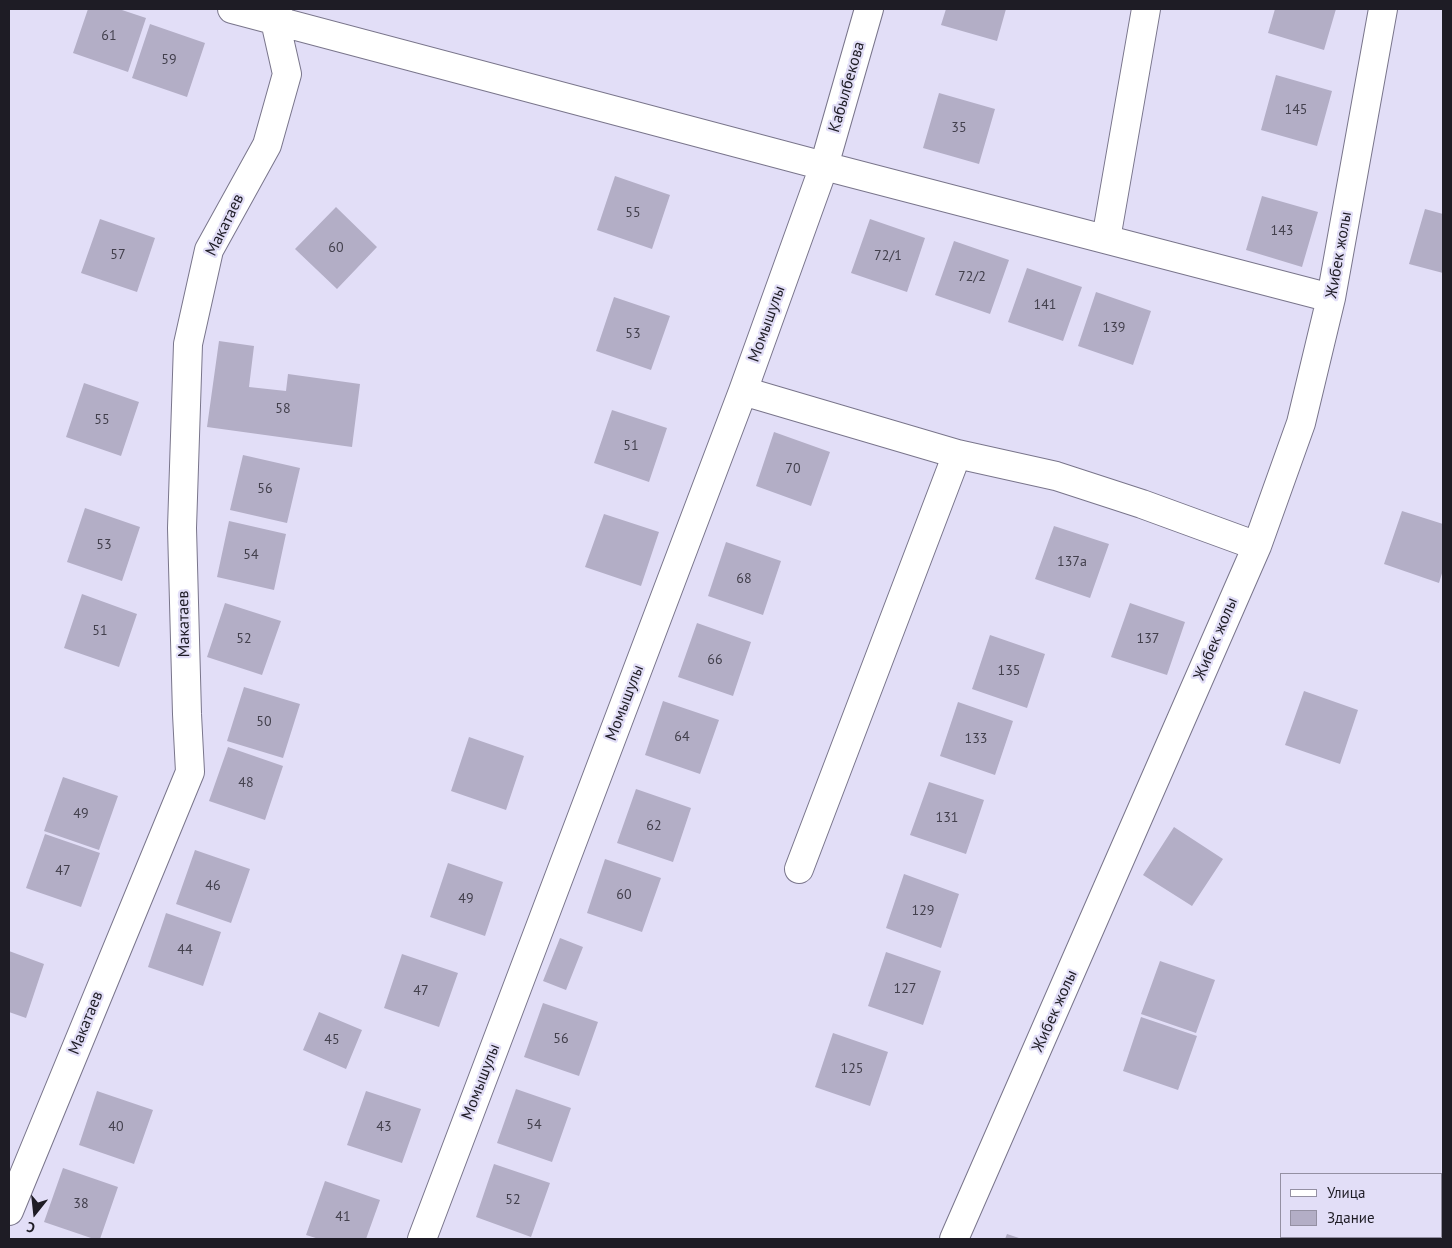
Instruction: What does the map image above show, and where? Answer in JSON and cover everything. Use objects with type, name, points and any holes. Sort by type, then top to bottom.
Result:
[{"type":"street","points":[[232,9],[277,15],[824,166],[1331,298]]},
{"type":"street","name":"Кабылбекова","points":[[824,166],[869,9]]},
{"type":"street","points":[[1106,239],[1146,9]]},
{"type":"street","name":"Жибек жолы","points":[[954,1239],[1257,546],[1301,423],[1331,298],[1383,9]]},
{"type":"street","name":"Макатаев","points":[[9,1211],[190,772],[182,528],[188,344],[209,250],[267,145],[287,74],[277,15]]},
{"type":"street","name":"Момышулы","points":[[422,1239],[743,390],[824,166]]},
{"type":"street","points":[[743,390],[957,454],[1056,476],[1142,504],[1257,546]]},
{"type":"street","points":[[800,869],[957,454]]},
{"type":"building","points":[[88,9],[119,9],[146,18],[128,72],[73,53]]},
{"type":"building","points":[[946,9],[1006,9],[997,41],[941,25]]},
{"type":"building","points":[[1275,9],[1336,9],[1324,50],[1268,33]]},
{"type":"building","points":[[150,24],[205,43],[187,97],[132,78]]},
{"type":"building","points":[[1276,75],[1332,91],[1317,146],[1261,130]]},
{"type":"building","points":[[939,93],[995,109],[979,164],[923,148]]},
{"type":"building","points":[[615,176],[670,195],[652,249],[597,230]]},
{"type":"building","points":[[1262,196],[1318,212],[1302,267],[1246,250]]},
{"type":"building","points":[[336,207],[377,247],[337,289],[295,249]]},
{"type":"building","points":[[1425,209],[1443,214],[1443,273],[1409,264]]},
{"type":"building","points":[[100,219],[155,238],[137,292],[81,273]]},
{"type":"building","points":[[870,219],[925,238],[907,292],[851,273]]},
{"type":"building","points":[[954,241],[1009,260],[990,314],[935,295]]},
{"type":"building","points":[[1027,268],[1082,287],[1063,341],[1008,322]]},
{"type":"building","points":[[1096,292],[1151,311],[1133,365],[1078,346]]},
{"type":"building","points":[[614,297],[670,316],[651,370],[596,351]]},
{"type":"building","points":[[219,341],[254,346],[249,387],[286,391],[288,374],[360,384],[352,447],[207,427]]},
{"type":"building","points":[[84,383],[139,402],[121,456],[66,437]]},
{"type":"building","points":[[612,410],[667,428],[649,482],[594,463]]},
{"type":"building","points":[[774,432],[830,452],[811,506],[756,486]]},
{"type":"building","points":[[243,455],[300,468],[287,523],[230,510]]},
{"type":"building","points":[[85,508],[140,527],[122,581],[67,562]]},
{"type":"building","points":[[1402,511],[1443,524],[1443,570],[1439,583],[1384,564]]},
{"type":"building","points":[[604,514],[659,532],[641,586],[585,567]]},
{"type":"building","points":[[229,521],[286,534],[274,590],[217,577]]},
{"type":"building","points":[[1054,526],[1109,544],[1090,598],[1035,579]]},
{"type":"building","points":[[726,542],[781,561],[763,615],[708,596]]},
{"type":"building","points":[[82,594],[137,614],[119,667],[64,648]]},
{"type":"building","points":[[225,603],[281,621],[262,675],[207,657]]},
{"type":"building","points":[[1130,603],[1185,622],[1167,675],[1111,657]]},
{"type":"building","points":[[697,623],[751,642],[733,696],[678,677]]},
{"type":"building","points":[[990,635],[1045,654],[1027,708],[972,689]]},
{"type":"building","points":[[244,687],[300,704],[283,758],[227,741]]},
{"type":"building","points":[[1304,691],[1358,710],[1340,764],[1285,745]]},
{"type":"building","points":[[663,701],[719,720],[700,774],[645,755]]},
{"type":"building","points":[[958,702],[1013,721],[995,775],[940,756]]},
{"type":"building","points":[[469,737],[524,756],[506,810],[451,791]]},
{"type":"building","points":[[228,747],[283,766],[265,820],[209,801]]},
{"type":"building","points":[[63,777],[118,796],[99,850],[44,831]]},
{"type":"building","points":[[929,782],[984,800],[966,854],[910,835]]},
{"type":"building","points":[[636,789],[691,808],[673,862],[617,843]]},
{"type":"building","points":[[1174,827],[1223,859],[1192,906],[1143,875]]},
{"type":"building","points":[[45,834],[100,853],[81,907],[26,888]]},
{"type":"building","points":[[195,850],[250,869],[231,923],[176,904]]},
{"type":"building","points":[[605,859],[661,878],[642,932],[587,913]]},
{"type":"building","points":[[448,863],[503,882],[485,936],[430,917]]},
{"type":"building","points":[[904,874],[959,894],[941,948],[886,928]]},
{"type":"building","points":[[166,913],[221,932],[203,986],[148,967]]},
{"type":"building","points":[[560,938],[583,947],[566,990],[543,981]]},
{"type":"building","points":[[9,951],[44,964],[26,1018],[9,1012]]},
{"type":"building","points":[[886,952],[941,971],[923,1025],[868,1006]]},
{"type":"building","points":[[402,954],[458,973],[439,1027],[384,1008]]},
{"type":"building","points":[[1160,961],[1215,980],[1196,1033],[1141,1014]]},
{"type":"building","points":[[543,1003],[598,1022],[579,1076],[524,1057]]},
{"type":"building","points":[[319,1012],[362,1030],[346,1069],[303,1050]]},
{"type":"building","points":[[1141,1017],[1197,1036],[1178,1090],[1123,1071]]},
{"type":"building","points":[[833,1033],[888,1052],[870,1106],[815,1087]]},
{"type":"building","points":[[516,1089],[571,1108],[552,1162],[497,1143]]},
{"type":"building","points":[[97,1091],[153,1110],[134,1164],[79,1145]]},
{"type":"building","points":[[366,1091],[421,1109],[402,1163],[347,1145]]},
{"type":"building","points":[[494,1164],[550,1183],[531,1237],[476,1217]]},
{"type":"building","points":[[63,1168],[118,1187],[100,1239],[94,1239],[44,1222]]},
{"type":"building","points":[[325,1181],[380,1200],[366,1239],[319,1239],[306,1235]]},
{"type":"building","points":[[1007,1234],[1022,1239],[1005,1239]]}]
